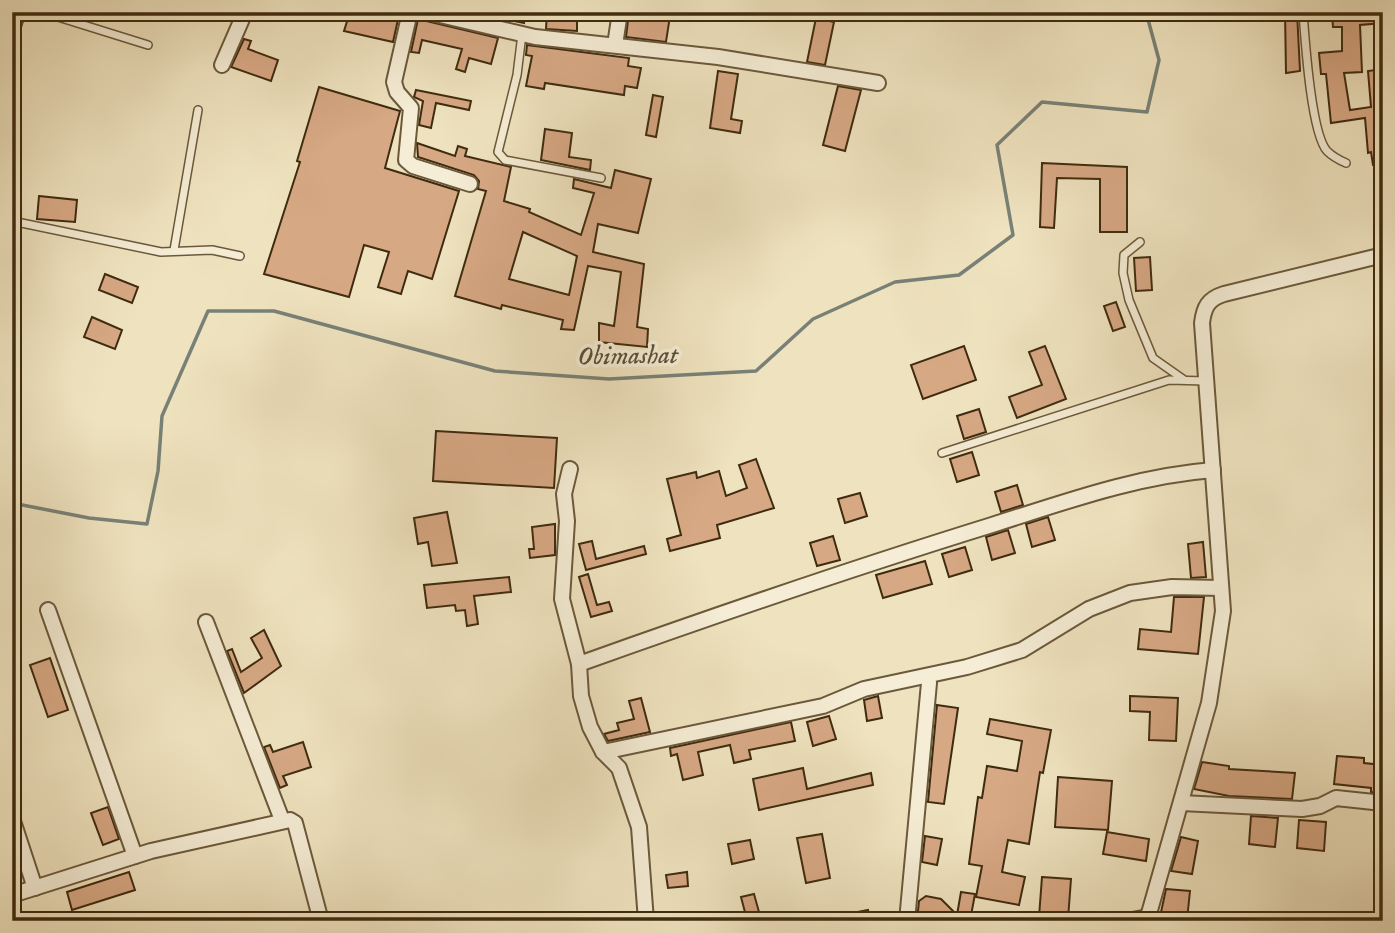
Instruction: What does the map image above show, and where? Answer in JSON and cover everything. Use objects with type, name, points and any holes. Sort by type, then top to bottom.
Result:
[{"type":"street","points":[[12,29],[18,12]]},
{"type":"street","points":[[222,65],[244,12]]},
{"type":"street","points":[[410,12],[394,82],[397,92],[411,108],[406,160],[413,166],[470,184]]},
{"type":"street","points":[[427,12],[489,19],[522,34],[718,57],[878,83]]},
{"type":"street","points":[[615,45],[620,12]]},
{"type":"street","points":[[1127,921],[1148,919],[1217,665],[1223,611],[1202,323],[1204,309],[1212,298],[1383,255]]},
{"type":"street","points":[[570,469],[564,494],[567,522],[562,599],[579,664],[584,706],[590,727],[603,752],[619,768],[639,827],[646,921]]},
{"type":"street","points":[[579,664],[900,553],[1090,492],[1174,473],[1213,470]]},
{"type":"street","points":[[603,752],[823,706],[864,689],[967,667],[1022,649],[1089,609],[1130,593],[1172,587],[1222,588]]},
{"type":"street","points":[[48,610],[135,856]]},
{"type":"street","points":[[205,622],[282,820]]},
{"type":"street","points":[[906,921],[929,683]]},
{"type":"street","points":[[1181,803],[1302,809],[1320,806],[1336,798],[1383,803]]},
{"type":"street","points":[[12,818],[35,888]]},
{"type":"street","points":[[12,895],[135,856],[282,820],[295,823],[321,921]]},
{"type":"lane","points":[[42,12],[148,46]]},
{"type":"lane","points":[[1303,12],[1319,131],[1325,150],[1346,163]]},
{"type":"lane","points":[[522,34],[517,75],[498,152],[505,160],[601,178]]},
{"type":"lane","points":[[174,250],[198,110]]},
{"type":"lane","points":[[12,221],[161,252],[212,250],[240,256]]},
{"type":"lane","points":[[1140,242],[1124,255],[1123,273],[1129,300],[1153,358],[1183,379]]},
{"type":"lane","points":[[942,453],[1169,380],[1206,381]]},
{"type":"building","points":[[350,12],[399,15],[393,42],[344,31]]},
{"type":"building","points":[[484,12],[523,12],[524,23],[484,15]]},
{"type":"building","points":[[547,12],[577,12],[577,31],[546,29]]},
{"type":"building","points":[[629,12],[670,16],[666,42],[626,37]]},
{"type":"building","points":[[1285,12],[1297,12],[1300,71],[1286,73]]},
{"type":"building","points":[[1383,12],[1383,23],[1360,25],[1362,72],[1344,73],[1350,110],[1371,107],[1368,71],[1383,69],[1383,164],[1373,165],[1371,152],[1368,153],[1365,118],[1331,123],[1326,74],[1321,74],[1319,53],[1342,51],[1342,27],[1333,27],[1332,13]]},
{"type":"building","points":[[816,18],[834,22],[825,65],[807,62]]},
{"type":"building","points":[[418,19],[498,38],[491,64],[469,58],[465,72],[456,69],[462,49],[422,40],[419,53],[411,52]]},
{"type":"building","points":[[244,39],[251,41],[248,49],[278,60],[271,81],[231,67]]},
{"type":"building","points":[[527,45],[629,58],[628,66],[641,68],[637,88],[625,86],[624,95],[545,83],[544,89],[526,86],[532,56],[526,55]]},
{"type":"building","points":[[718,71],[738,74],[731,119],[742,121],[740,133],[710,128]]},
{"type":"building","points":[[838,86],[861,90],[845,151],[823,145]]},
{"type":"building","points":[[319,87],[400,111],[385,168],[459,191],[432,279],[408,271],[401,294],[378,287],[389,252],[364,245],[349,297],[264,274],[300,162],[297,161]]},
{"type":"building","points":[[416,90],[471,101],[469,110],[436,103],[431,128],[419,125],[423,101],[414,97]]},
{"type":"building","points":[[653,95],[663,97],[656,137],[646,135]]},
{"type":"building","points":[[545,129],[572,133],[569,157],[591,160],[590,170],[541,160]]},
{"type":"building","points":[[417,143],[455,156],[458,146],[467,149],[465,156],[511,167],[504,201],[530,209],[529,212],[581,235],[594,193],[573,188],[574,179],[611,188],[615,170],[651,179],[638,233],[598,224],[593,252],[644,264],[637,327],[648,329],[647,347],[599,342],[599,323],[614,326],[621,272],[588,266],[574,330],[561,329],[563,320],[502,305],[501,309],[455,296],[486,191],[478,189],[479,181],[474,175],[418,157]],"holes":[[[523,232],[577,256],[569,295],[509,279]]]},
{"type":"building","points":[[1042,163],[1127,167],[1127,232],[1100,232],[1100,179],[1057,178],[1054,228],[1040,227]]},
{"type":"building","points":[[39,196],[77,200],[75,222],[37,219]]},
{"type":"building","points":[[1150,257],[1152,290],[1136,291],[1134,258]]},
{"type":"building","points":[[105,274],[138,287],[132,303],[99,290]]},
{"type":"building","points":[[1116,302],[1125,327],[1113,331],[1104,306]]},
{"type":"building","points":[[92,317],[122,330],[115,349],[84,337]]},
{"type":"building","points":[[964,346],[976,380],[923,399],[911,365]]},
{"type":"building","points":[[1045,346],[1066,399],[1017,418],[1009,397],[1042,385],[1029,352]]},
{"type":"building","points":[[979,409],[986,432],[964,439],[957,416]]},
{"type":"building","points":[[436,431],[557,438],[554,488],[433,481]]},
{"type":"building","points":[[972,452],[979,475],[957,482],[950,459]]},
{"type":"building","points":[[756,459],[774,508],[717,525],[720,538],[670,551],[667,539],[681,535],[667,479],[696,472],[697,478],[719,471],[726,496],[747,488],[739,465]]},
{"type":"building","points":[[1017,485],[1023,505],[1001,512],[995,492]]},
{"type":"building","points":[[860,493],[867,516],[845,523],[838,499]]},
{"type":"building","points":[[447,512],[457,563],[432,566],[428,542],[418,544],[414,518]]},
{"type":"building","points":[[1048,517],[1055,540],[1032,547],[1026,524]]},
{"type":"building","points":[[555,524],[555,555],[530,558],[529,549],[534,549],[532,527]]},
{"type":"building","points":[[1008,530],[1015,553],[992,560],[986,537]]},
{"type":"building","points":[[833,536],[840,560],[817,566],[810,543]]},
{"type":"building","points":[[592,541],[596,559],[644,546],[646,554],[586,570],[579,544]]},
{"type":"building","points":[[1203,542],[1206,577],[1191,578],[1188,544]]},
{"type":"building","points":[[965,547],[972,570],[949,577],[942,554]]},
{"type":"building","points":[[925,561],[932,584],[883,598],[876,575]]},
{"type":"building","points":[[588,574],[597,605],[609,602],[612,611],[591,617],[579,577]]},
{"type":"building","points":[[509,577],[511,592],[474,596],[478,624],[467,626],[465,610],[456,611],[455,605],[427,608],[424,585]]},
{"type":"building","points":[[1174,597],[1204,597],[1198,654],[1138,649],[1140,629],[1171,632]]},
{"type":"building","points":[[264,630],[281,666],[244,693],[227,651],[232,649],[241,672],[262,658],[251,638]]},
{"type":"building","points":[[50,658],[68,710],[48,717],[30,665]]},
{"type":"building","points":[[878,696],[882,718],[867,721],[864,700]]},
{"type":"building","points":[[1130,696],[1178,698],[1176,741],[1149,740],[1150,712],[1130,711]]},
{"type":"building","points":[[641,698],[650,732],[608,741],[604,734],[619,730],[617,723],[634,719],[629,701]]},
{"type":"building","points":[[937,705],[958,708],[944,804],[928,802]]},
{"type":"building","points":[[829,716],[836,739],[813,746],[807,722]]},
{"type":"building","points":[[990,719],[1051,730],[1043,773],[1040,772],[1029,844],[1008,840],[1002,872],[1025,877],[1019,905],[976,897],[982,866],[969,864],[978,797],[982,798],[987,766],[1017,771],[1022,741],[987,734]]},
{"type":"building","points":[[791,722],[795,741],[749,750],[751,759],[734,763],[730,745],[698,752],[703,775],[683,780],[677,754],[671,756],[670,748]]},
{"type":"building","points":[[303,742],[311,767],[283,776],[287,785],[280,788],[264,747],[270,745],[273,752]]},
{"type":"building","points":[[1337,756],[1364,758],[1364,763],[1383,765],[1383,793],[1371,792],[1371,788],[1334,784]]},
{"type":"building","points":[[1202,762],[1229,766],[1229,769],[1295,773],[1292,799],[1229,796],[1194,789]]},
{"type":"building","points":[[803,768],[807,789],[871,773],[873,785],[759,810],[753,779]]},
{"type":"building","points":[[1058,777],[1112,781],[1108,830],[1055,827]]},
{"type":"building","points":[[108,807],[119,839],[103,845],[91,813]]},
{"type":"building","points":[[1251,816],[1278,818],[1275,847],[1249,844]]},
{"type":"building","points":[[1299,820],[1326,822],[1324,851],[1297,848]]},
{"type":"building","points":[[1107,832],[1149,839],[1146,861],[1103,854]]},
{"type":"building","points":[[822,834],[830,878],[806,883],[797,838]]},
{"type":"building","points":[[925,836],[942,839],[937,865],[922,862]]},
{"type":"building","points":[[1181,837],[1198,841],[1192,874],[1171,871]]},
{"type":"building","points":[[750,840],[754,859],[732,864],[728,844]]},
{"type":"building","points":[[129,872],[135,890],[72,910],[67,892]]},
{"type":"building","points":[[687,872],[688,886],[668,888],[666,875]]},
{"type":"building","points":[[1042,877],[1071,879],[1068,919],[1039,917]]},
{"type":"building","points":[[1166,889],[1190,891],[1187,920],[1160,917]]},
{"type":"building","points":[[961,892],[975,894],[970,921],[948,918],[946,921],[917,921],[919,901],[926,896],[941,899],[957,915]]},
{"type":"building","points":[[754,894],[759,912],[746,916],[741,897]]},
{"type":"building","points":[[868,910],[870,921],[837,921],[837,916]]},
{"type":"waterway","name":"Obimashat","points":[[12,503],[89,518],[147,524],[158,471],[162,416],[208,311],[274,311],[495,371],[609,379],[756,371],[813,319],[895,282],[959,275],[1013,235],[997,145],[1042,102],[1147,112],[1159,60],[1146,12]]}]
